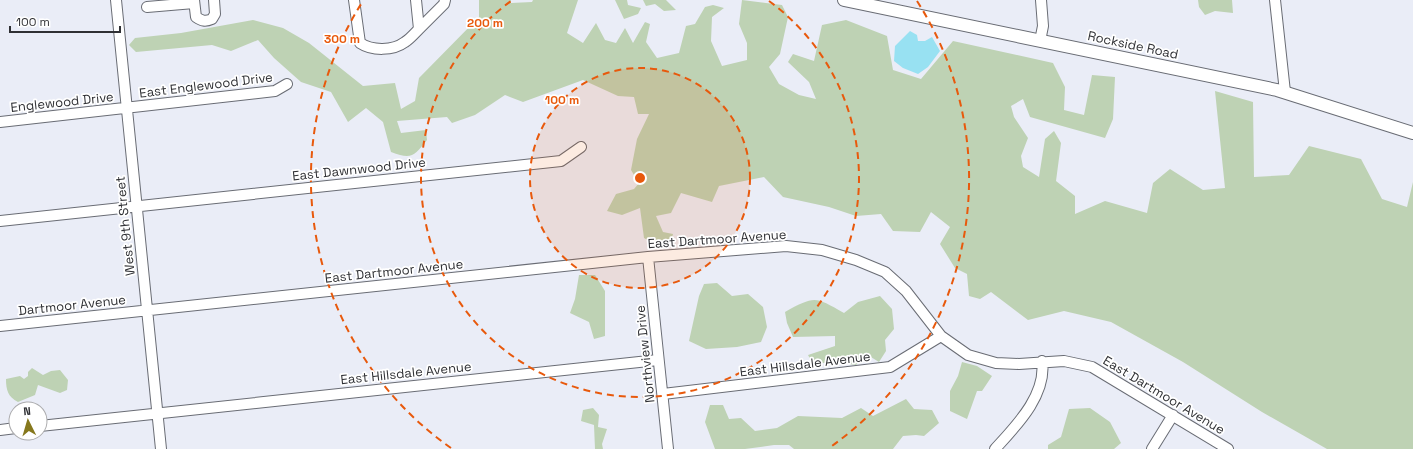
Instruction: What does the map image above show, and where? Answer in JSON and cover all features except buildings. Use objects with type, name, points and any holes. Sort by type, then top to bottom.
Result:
[{"type":"main road","name":"Rockside Road","points":[[844,0],[882,4],[1040,41],[1144,61],[1285,92],[1413,133]]},
{"type":"street","name":"West 9th Street","points":[[116,0],[161,449]]},
{"type":"street","points":[[147,7],[194,1],[196,17],[201,21],[207,21],[212,19],[215,14],[214,0]]},
{"type":"street","points":[[354,0],[360,43],[368,48],[375,49],[404,43],[444,4],[445,0]]},
{"type":"street","points":[[416,0],[419,29]]},
{"type":"street","points":[[1040,41],[1043,26],[1041,0]]},
{"type":"street","points":[[1275,0],[1285,92]]},
{"type":"street","name":"East Englewood Drive","points":[[127,108],[276,91],[287,84]]},
{"type":"street","name":"Englewood Drive","points":[[0,122],[127,108]]},
{"type":"street","name":"East Dawnwood Drive","points":[[0,222],[561,161],[581,147]]},
{"type":"street","name":"East Dartmoor Avenue","points":[[146,310],[648,257],[786,246],[822,250],[856,260],[884,272],[906,290],[941,336],[968,355],[996,362],[1019,364],[1042,361],[1064,361],[1092,367],[1228,449]]},
{"type":"street","name":"Northview Drive","points":[[648,257],[668,449]]},
{"type":"street","name":"Dartmoor Avenue","points":[[0,326],[146,310]]},
{"type":"street","name":"East Hillsdale Avenue","points":[[663,394],[890,367],[941,336]]},
{"type":"street","name":"East Hillsdale Avenue","points":[[48,425],[658,360]]},
{"type":"street","points":[[995,449],[1013,430],[1029,407],[1040,386],[1043,371],[1042,361]]},
{"type":"street","points":[[1152,449],[1173,415]]},
{"type":"green space","points":[[479,0],[511,0],[511,3],[532,2],[533,0],[578,0],[567,33],[583,43],[596,23],[605,40],[616,43],[625,28],[633,43],[645,22],[650,24],[646,42],[657,58],[679,53],[686,26],[695,24],[705,7],[713,5],[724,8],[712,17],[711,41],[722,66],[747,60],[747,43],[739,24],[742,0],[782,5],[788,17],[780,54],[769,67],[779,84],[799,95],[816,99],[809,82],[788,62],[793,54],[814,61],[822,25],[846,20],[887,36],[893,70],[921,79],[953,41],[1053,63],[1065,87],[1064,110],[1084,115],[1092,75],[1115,77],[1113,119],[1105,138],[1030,117],[1023,99],[1011,106],[1014,117],[1028,138],[1021,156],[1023,167],[1039,177],[1045,139],[1054,131],[1061,143],[1056,181],[1075,196],[1075,214],[1105,201],[1147,213],[1153,183],[1170,169],[1203,190],[1225,188],[1215,91],[1253,102],[1254,177],[1289,175],[1309,146],[1361,159],[1382,199],[1407,207],[1413,182],[1413,449],[1327,449],[1262,412],[1183,362],[1111,322],[1064,311],[1028,320],[991,292],[980,299],[969,296],[967,274],[955,268],[940,244],[950,227],[931,212],[920,232],[893,231],[881,214],[856,216],[829,207],[783,197],[764,177],[719,186],[712,202],[681,193],[671,213],[656,216],[663,232],[673,234],[671,241],[660,247],[644,238],[640,208],[622,215],[607,211],[616,194],[634,189],[639,183],[631,170],[637,139],[649,114],[638,114],[634,97],[618,96],[583,80],[523,102],[505,95],[475,115],[452,123],[447,117],[397,121],[401,133],[426,130],[427,140],[419,150],[412,155],[404,156],[391,152],[383,122],[366,108],[348,122],[331,92],[301,82],[274,58],[258,40],[231,51],[212,45],[136,52],[129,45],[135,38],[181,33],[253,20],[283,28],[309,43],[363,86],[395,83],[401,109],[415,101],[419,78],[479,17]]},
{"type":"green space","points":[[615,0],[627,0],[628,5],[641,8],[638,14],[624,19]]},
{"type":"green space","points":[[643,0],[666,0],[676,10],[664,11],[655,4],[646,6]]},
{"type":"green space","points":[[1198,0],[1232,0],[1233,13],[1215,11],[1205,15],[1199,7]]},
{"type":"green space","points":[[579,275],[595,275],[605,291],[605,336],[594,339],[589,322],[570,313],[575,299]]},
{"type":"green space","points":[[717,283],[732,296],[748,294],[763,307],[767,327],[761,342],[737,347],[706,349],[689,341],[699,296],[704,284]]},
{"type":"green space","points":[[880,296],[892,309],[894,329],[885,340],[886,351],[879,362],[866,354],[856,365],[834,362],[813,364],[808,355],[835,346],[835,336],[793,337],[787,323],[785,312],[803,303],[815,300],[821,301],[844,313],[858,302]]},
{"type":"green space","points":[[962,362],[977,366],[992,376],[982,391],[977,391],[967,419],[950,411],[950,391],[958,376]]},
{"type":"green space","points":[[32,368],[43,375],[51,371],[60,370],[68,380],[67,390],[60,393],[38,385],[35,395],[20,401],[16,401],[8,393],[6,379],[20,376],[24,379],[28,376],[28,372]]},
{"type":"green space","points":[[906,399],[914,409],[932,410],[939,423],[924,436],[903,436],[893,449],[794,449],[789,445],[774,445],[745,449],[715,449],[705,422],[710,405],[723,405],[729,419],[741,418],[755,431],[777,428],[798,416],[842,418],[861,408],[873,416]]},
{"type":"green space","points":[[593,408],[599,415],[598,427],[607,429],[602,444],[603,449],[595,449],[594,425],[581,421],[583,410]]},
{"type":"green space","points":[[1090,408],[1110,422],[1121,443],[1114,449],[1048,449],[1048,445],[1061,437],[1069,409]]},
{"type":"water","points":[[910,31],[917,35],[918,41],[925,41],[932,37],[940,51],[928,67],[918,74],[903,68],[894,61],[895,46]]}]
